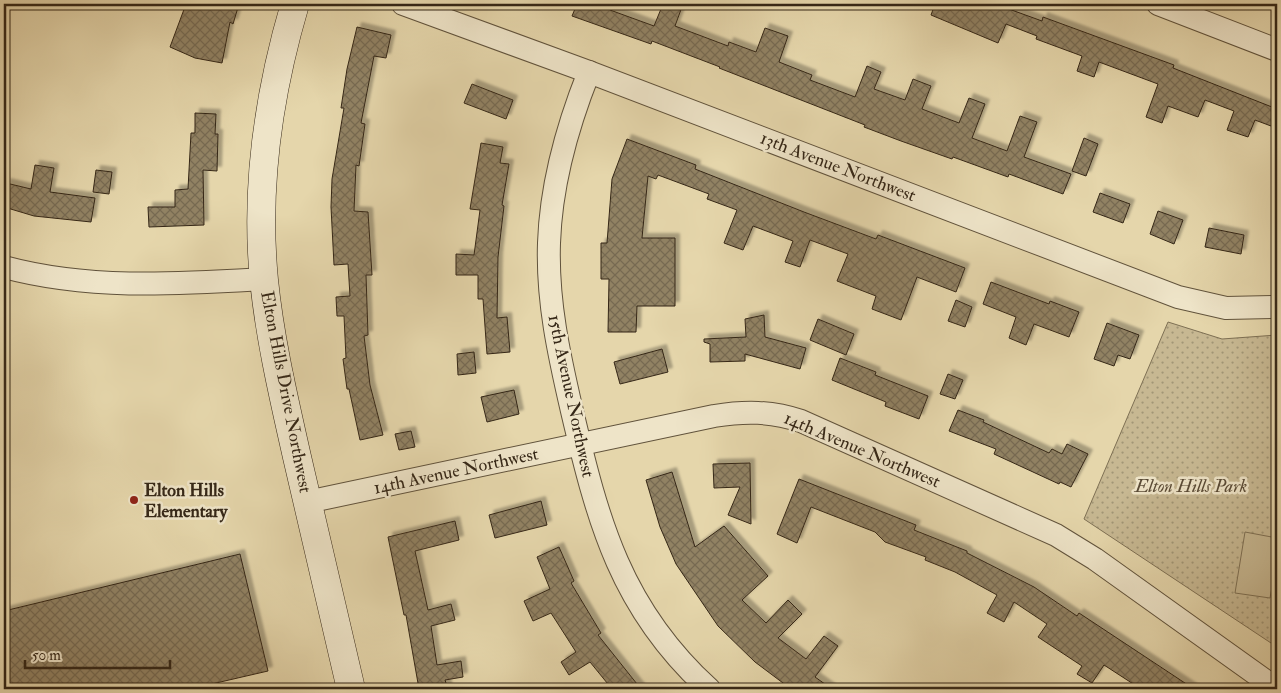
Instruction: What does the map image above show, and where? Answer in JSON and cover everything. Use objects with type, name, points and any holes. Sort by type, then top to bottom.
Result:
[{"type":"main road","name":"Elton Hills Drive Northwest","points":[[295,4],[281,54],[268,123],[262,205],[264,279],[276,362],[350,689]]},
{"type":"street","name":"13th Avenue Northwest","points":[[403,4],[589,72],[1178,297],[1226,308],[1277,307]]},
{"type":"street","points":[[1158,4],[1277,50]]},
{"type":"street","name":"15th Avenue Northwest","points":[[589,72],[571,118],[555,183],[549,243],[554,327],[596,509],[629,589],[666,644],[709,689]]},
{"type":"street","points":[[4,267],[60,279],[95,282],[182,284],[264,279]]},
{"type":"street","name":"14th Avenue Northwest","points":[[308,502],[736,412],[759,411],[801,421],[1056,535],[1095,558],[1277,689]]},
{"type":"green space","name":"Elton Hills Park","points":[[1168,322],[1222,339],[1277,335],[1277,647],[1084,519]]},
{"type":"green space","points":[[1245,532],[1277,538],[1277,558],[1270,598],[1235,593]]},
{"type":"building","points":[[186,4],[239,4],[233,24],[230,22],[222,63],[195,58],[170,47]]},
{"type":"building","points":[[577,4],[612,4],[610,10],[654,26],[663,4],[683,4],[675,26],[728,46],[729,42],[756,52],[765,28],[788,36],[779,62],[812,75],[810,80],[855,97],[867,66],[881,72],[874,89],[905,100],[913,79],[931,86],[922,109],[959,123],[969,98],[985,104],[972,138],[1007,151],[1020,116],[1037,122],[1024,157],[1071,174],[1063,194],[1009,174],[1008,177],[953,157],[952,159],[864,127],[865,125],[652,41],[651,44],[572,16]]},
{"type":"building","points":[[935,4],[995,4],[1042,21],[1043,17],[1174,65],[1173,68],[1277,109],[1271,126],[1255,120],[1248,137],[1227,130],[1234,111],[1205,100],[1198,117],[1168,106],[1162,123],[1146,117],[1158,84],[1099,62],[1094,77],[1077,71],[1082,56],[1036,39],[1037,36],[1006,24],[998,43],[931,15]]},
{"type":"building","points":[[357,27],[391,35],[386,58],[374,56],[361,123],[365,124],[359,166],[356,165],[354,211],[368,212],[372,275],[366,275],[368,335],[364,336],[370,385],[383,435],[360,440],[349,389],[347,389],[343,359],[346,358],[344,316],[337,316],[336,297],[350,296],[348,264],[334,265],[331,207],[332,179],[344,108],[341,108],[347,69]]},
{"type":"building","points":[[472,84],[513,100],[506,119],[464,103]]},
{"type":"building","points":[[195,113],[216,114],[215,134],[218,134],[217,171],[203,170],[204,225],[149,227],[148,207],[175,207],[175,190],[188,189],[191,133],[195,133]]},
{"type":"building","points":[[1084,138],[1098,144],[1086,176],[1072,171]]},
{"type":"building","points":[[627,139],[696,165],[695,169],[804,212],[876,239],[878,235],[965,268],[956,292],[917,277],[901,320],[872,309],[876,296],[837,281],[848,254],[810,240],[800,267],[785,262],[793,241],[753,226],[743,250],[724,243],[737,210],[707,199],[709,194],[658,175],[656,179],[648,176],[642,238],[675,238],[675,306],[637,306],[636,332],[608,332],[609,279],[601,279],[601,243],[607,243],[612,179]]},
{"type":"building","points":[[481,143],[503,147],[500,163],[509,164],[502,205],[504,206],[498,257],[497,318],[507,317],[510,352],[487,354],[483,299],[478,299],[478,275],[456,275],[456,254],[474,255],[480,210],[470,209]]},
{"type":"building","points":[[35,165],[54,168],[50,192],[95,198],[91,222],[34,216],[4,207],[6,183],[31,189]]},
{"type":"building","points":[[96,170],[112,172],[109,194],[93,192]]},
{"type":"building","points":[[1100,193],[1130,204],[1123,223],[1093,212]]},
{"type":"building","points":[[1158,211],[1183,220],[1174,244],[1150,234]]},
{"type":"building","points":[[1209,228],[1244,235],[1241,254],[1205,247]]},
{"type":"building","points":[[991,282],[1049,304],[1050,301],[1079,312],[1069,337],[1034,324],[1026,345],[1009,338],[1016,317],[983,304]]},
{"type":"building","points":[[956,300],[972,307],[965,327],[948,321]]},
{"type":"building","points":[[764,315],[765,337],[806,348],[800,369],[745,354],[745,361],[710,362],[710,344],[704,342],[704,339],[746,337],[745,319]]},
{"type":"building","points":[[818,319],[854,334],[846,355],[810,340]]},
{"type":"building","points":[[1107,323],[1139,335],[1130,359],[1118,355],[1114,366],[1094,359]]},
{"type":"building","points":[[662,349],[668,372],[620,384],[614,362]]},
{"type":"building","points":[[474,352],[476,373],[458,375],[457,354]]},
{"type":"building","points":[[840,358],[876,372],[875,375],[928,396],[919,419],[885,406],[886,402],[832,380]]},
{"type":"building","points":[[948,374],[963,380],[955,399],[940,394]]},
{"type":"building","points":[[514,390],[519,414],[487,422],[481,397]]},
{"type":"building","points":[[958,410],[984,420],[983,422],[1049,453],[1052,449],[1062,454],[1067,444],[1088,454],[1071,487],[1060,482],[1059,484],[994,454],[996,449],[949,431]]},
{"type":"building","points":[[411,431],[415,447],[399,450],[395,434]]},
{"type":"building","points":[[750,463],[751,524],[728,515],[740,487],[714,488],[713,464]]},
{"type":"building","points":[[672,472],[695,547],[724,526],[768,576],[742,600],[766,623],[788,600],[802,614],[778,638],[806,659],[824,636],[838,646],[815,677],[832,689],[791,689],[755,662],[718,626],[676,564],[660,527],[646,480]]},
{"type":"building","points":[[799,479],[916,525],[914,530],[967,551],[967,553],[1034,587],[1077,616],[1079,613],[1194,689],[1141,689],[1104,665],[1092,683],[1077,674],[1082,666],[1038,637],[1047,624],[1014,602],[1004,622],[987,613],[997,595],[955,572],[925,560],[926,557],[885,542],[875,532],[811,507],[797,543],[777,534]]},
{"type":"building","points":[[541,501],[547,525],[495,538],[489,515]]},
{"type":"building","points":[[455,521],[459,540],[415,551],[428,610],[451,604],[455,620],[431,626],[437,665],[461,661],[463,677],[445,680],[448,689],[419,689],[406,615],[404,615],[388,537]]},
{"type":"building","points":[[559,547],[574,581],[571,583],[601,633],[598,635],[641,689],[612,689],[590,662],[569,675],[561,662],[576,652],[551,613],[533,621],[524,601],[550,589],[537,557]]},
{"type":"building","name":"Elton Hills Elementary","points":[[240,554],[268,671],[190,689],[4,689],[4,611]]},
{"type":"place","name":"Elton Hills Elementary","points":[[134,500]]}]
